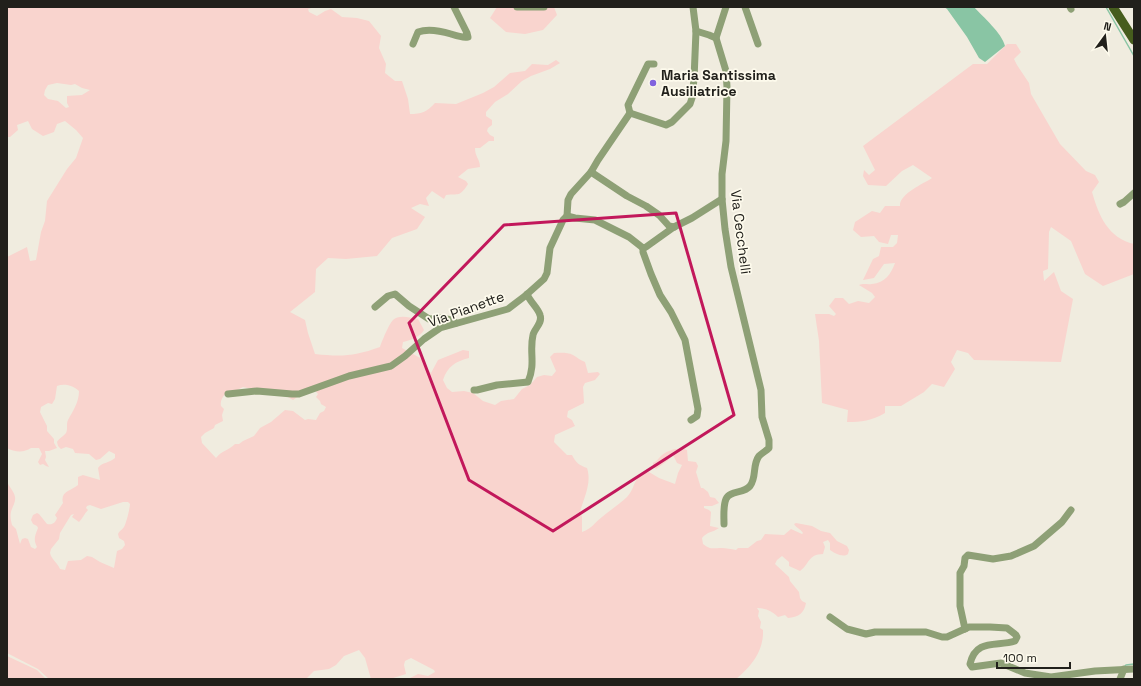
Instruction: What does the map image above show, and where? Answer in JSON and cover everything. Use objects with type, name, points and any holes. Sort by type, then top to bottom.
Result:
[{"type":"main road","points":[[1113,7],[1134,40]]},
{"type":"street","points":[[413,44],[418,32],[423,30],[437,31],[463,38],[468,36],[454,7]]},
{"type":"street","points":[[517,7],[544,7]]},
{"type":"street","points":[[630,113],[666,125],[672,122],[690,104],[694,79],[696,31],[693,7]]},
{"type":"street","points":[[696,31],[709,34],[716,38],[726,7]]},
{"type":"street","points":[[745,7],[758,44]]},
{"type":"street","name":"Via Cecchelli","points":[[716,38],[726,71],[727,87],[726,141],[722,174],[722,199],[731,267],[761,390],[762,417],[769,440],[769,448],[757,460],[754,479],[750,486],[746,490],[730,494],[727,497],[724,504],[724,524]]},
{"type":"street","points":[[654,64],[648,64],[640,78],[628,105],[630,113],[591,172],[571,194],[568,200],[567,216],[595,220],[629,237],[643,248],[643,252],[660,295],[671,312],[685,340],[698,409],[697,416],[691,420]]},
{"type":"street","points":[[591,172],[627,196],[646,206],[659,215],[669,226],[674,227]]},
{"type":"street","points":[[1120,204],[1134,193]]},
{"type":"street","points":[[643,248],[654,242],[674,227],[692,218],[722,199]]},
{"type":"street","name":"Via Pianette","points":[[228,394],[257,391],[299,394],[349,376],[391,366],[428,335],[440,328],[508,310],[544,279],[547,273],[550,248],[563,220],[567,216]]},
{"type":"street","points":[[374,307],[388,296],[395,294],[409,306],[429,319],[441,318],[452,320],[456,323]]},
{"type":"street","points":[[474,390],[497,385],[528,382],[533,364],[533,335],[541,316],[527,294]]},
{"type":"street","points":[[965,629],[960,606],[960,573],[964,566],[965,558],[968,555],[993,559],[1011,556],[1034,546],[1062,522],[1071,510]]},
{"type":"street","points":[[830,617],[847,628],[866,634],[875,632],[926,632],[947,637],[970,627],[1000,627],[1012,631],[1016,635],[1015,641],[990,644],[979,649],[970,661],[972,667],[1001,663],[1025,673],[1051,677],[1134,669]]},
{"type":"street","points":[[1120,679],[1122,670]]},
{"type":"highlighted area","points":[[676,213],[734,415],[553,531],[469,480],[409,323],[504,225]]},
{"type":"shaded area","points":[[7,7],[315,7],[308,9],[309,12],[317,16],[331,9],[342,17],[357,18],[369,21],[381,36],[379,48],[386,64],[385,73],[395,81],[402,81],[408,99],[410,114],[424,112],[435,103],[456,104],[494,87],[510,73],[525,71],[532,64],[548,65],[556,60],[560,63],[522,81],[508,94],[495,102],[486,112],[486,116],[492,120],[492,125],[487,131],[494,137],[494,141],[489,141],[480,148],[475,148],[480,167],[468,169],[458,177],[466,181],[468,184],[461,193],[446,195],[444,199],[432,191],[426,198],[429,206],[420,204],[411,208],[425,217],[417,229],[392,238],[377,256],[346,259],[328,258],[316,269],[315,292],[290,312],[305,320],[315,354],[333,355],[356,354],[380,347],[393,320],[398,317],[418,319],[424,330],[418,336],[403,342],[402,348],[422,359],[426,368],[431,373],[438,360],[463,350],[469,351],[469,358],[453,365],[443,380],[447,388],[452,392],[464,391],[473,393],[483,401],[495,405],[501,401],[514,399],[522,389],[530,385],[537,377],[544,375],[552,376],[556,371],[550,357],[554,353],[571,354],[585,362],[588,373],[598,372],[600,374],[595,380],[585,383],[583,387],[584,403],[568,411],[567,417],[572,420],[575,426],[555,435],[554,442],[567,455],[572,455],[578,463],[587,468],[589,479],[580,512],[582,517],[582,532],[591,527],[627,497],[640,476],[649,472],[659,478],[675,484],[682,465],[677,463],[673,455],[656,469],[653,467],[653,463],[666,453],[680,449],[687,450],[688,461],[696,462],[698,466],[696,472],[701,488],[708,492],[710,497],[715,498],[719,503],[712,506],[704,506],[704,508],[711,512],[710,526],[719,528],[706,534],[702,538],[703,544],[706,546],[736,550],[738,548],[748,548],[757,541],[761,540],[765,534],[784,535],[791,529],[802,534],[803,533],[794,524],[796,523],[812,526],[821,531],[830,533],[837,541],[847,546],[849,550],[848,554],[836,554],[830,550],[830,543],[828,540],[823,542],[825,547],[823,554],[814,556],[800,571],[789,566],[789,562],[782,556],[777,560],[775,564],[789,577],[790,581],[799,592],[800,598],[806,603],[804,610],[795,617],[788,618],[785,615],[778,617],[769,610],[757,608],[759,611],[758,616],[761,622],[760,628],[763,630],[763,638],[759,652],[747,669],[736,679],[408,679],[418,674],[428,676],[435,672],[434,670],[411,658],[405,661],[404,665],[406,674],[390,679],[371,679],[365,658],[359,650],[344,656],[336,665],[329,669],[314,671],[306,679],[49,679],[38,669],[7,653],[7,480],[15,497],[11,514],[12,525],[16,529],[20,544],[22,539],[28,539],[31,547],[35,549],[37,547],[35,538],[38,528],[31,520],[33,515],[37,513],[39,514],[47,524],[54,523],[57,518],[55,515],[63,503],[63,496],[78,485],[78,477],[83,475],[100,480],[98,468],[115,458],[115,454],[109,451],[100,459],[96,460],[89,454],[75,453],[73,449],[66,447],[61,449],[58,446],[57,442],[66,433],[67,422],[79,395],[79,391],[77,389],[66,385],[57,386],[55,399],[52,404],[48,403],[41,407],[40,412],[47,426],[47,431],[54,439],[54,443],[57,448],[45,451],[45,460],[49,467],[43,464],[40,465],[38,462],[42,454],[39,448],[19,451],[7,448],[7,257],[27,247],[30,261],[36,260],[41,232],[45,221],[47,201],[67,169],[76,158],[83,138],[65,121],[57,124],[54,132],[43,136],[32,129],[28,121],[17,125],[18,130],[10,137],[7,137]],"holes":[[[57,83],[71,85],[75,84],[90,90],[82,95],[67,96],[67,103],[69,107],[66,108],[58,101],[48,99],[44,95],[48,85]],[[243,387],[286,396],[293,400],[312,387],[318,394],[316,397],[321,404],[326,407],[316,420],[305,420],[293,411],[285,410],[271,422],[260,428],[254,436],[239,444],[235,444],[216,458],[202,443],[201,437],[214,428],[215,425],[223,421],[222,415],[224,409],[221,406],[222,400],[225,394]],[[123,502],[128,502],[130,504],[125,525],[118,534],[119,538],[124,541],[125,545],[122,549],[117,551],[114,568],[87,556],[81,560],[68,561],[65,570],[60,569],[50,553],[71,515],[74,514],[72,517],[79,522],[88,510],[86,508],[87,506],[90,505],[101,509]]]},
{"type":"shaded area","points":[[497,7],[554,7],[557,15],[543,30],[525,34],[506,32],[490,18]]},
{"type":"shaded area","points":[[944,7],[974,7],[1000,36],[1005,46],[985,62],[979,58],[967,37]]},
{"type":"shaded area","points":[[1007,44],[1016,44],[1021,52],[1014,59],[1029,83],[1031,94],[1060,144],[1086,171],[1095,175],[1099,182],[1092,192],[1106,225],[1117,237],[1134,244],[1134,274],[1103,286],[1085,274],[1071,241],[1051,227],[1049,232],[1048,269],[1043,271],[1044,281],[1054,272],[1061,291],[1073,299],[1061,362],[974,360],[968,353],[957,350],[951,362],[955,369],[944,387],[932,384],[924,392],[901,406],[885,406],[885,413],[880,416],[857,422],[847,422],[848,410],[822,403],[819,341],[815,314],[829,314],[834,316],[836,314],[829,306],[835,298],[843,298],[849,304],[858,301],[869,303],[875,297],[872,293],[859,285],[881,282],[892,271],[895,263],[884,264],[874,278],[863,280],[873,259],[879,256],[881,247],[893,247],[897,243],[898,235],[891,235],[888,244],[879,242],[874,236],[861,237],[853,230],[855,222],[872,211],[880,213],[885,206],[900,206],[903,197],[907,193],[932,178],[913,165],[902,171],[886,186],[868,185],[863,176],[864,170],[869,175],[875,170],[863,146],[973,64],[987,64]]},
{"type":"shaded area","points":[[7,656],[37,670],[46,679],[7,679]]},
{"type":"waterway","points":[[1106,7],[1134,56]]},
{"type":"waterway","points":[[1124,667],[1126,665],[1134,664]]},
{"type":"place","name":"Maria Santissima Ausiliatrice","points":[[653,83]]}]
